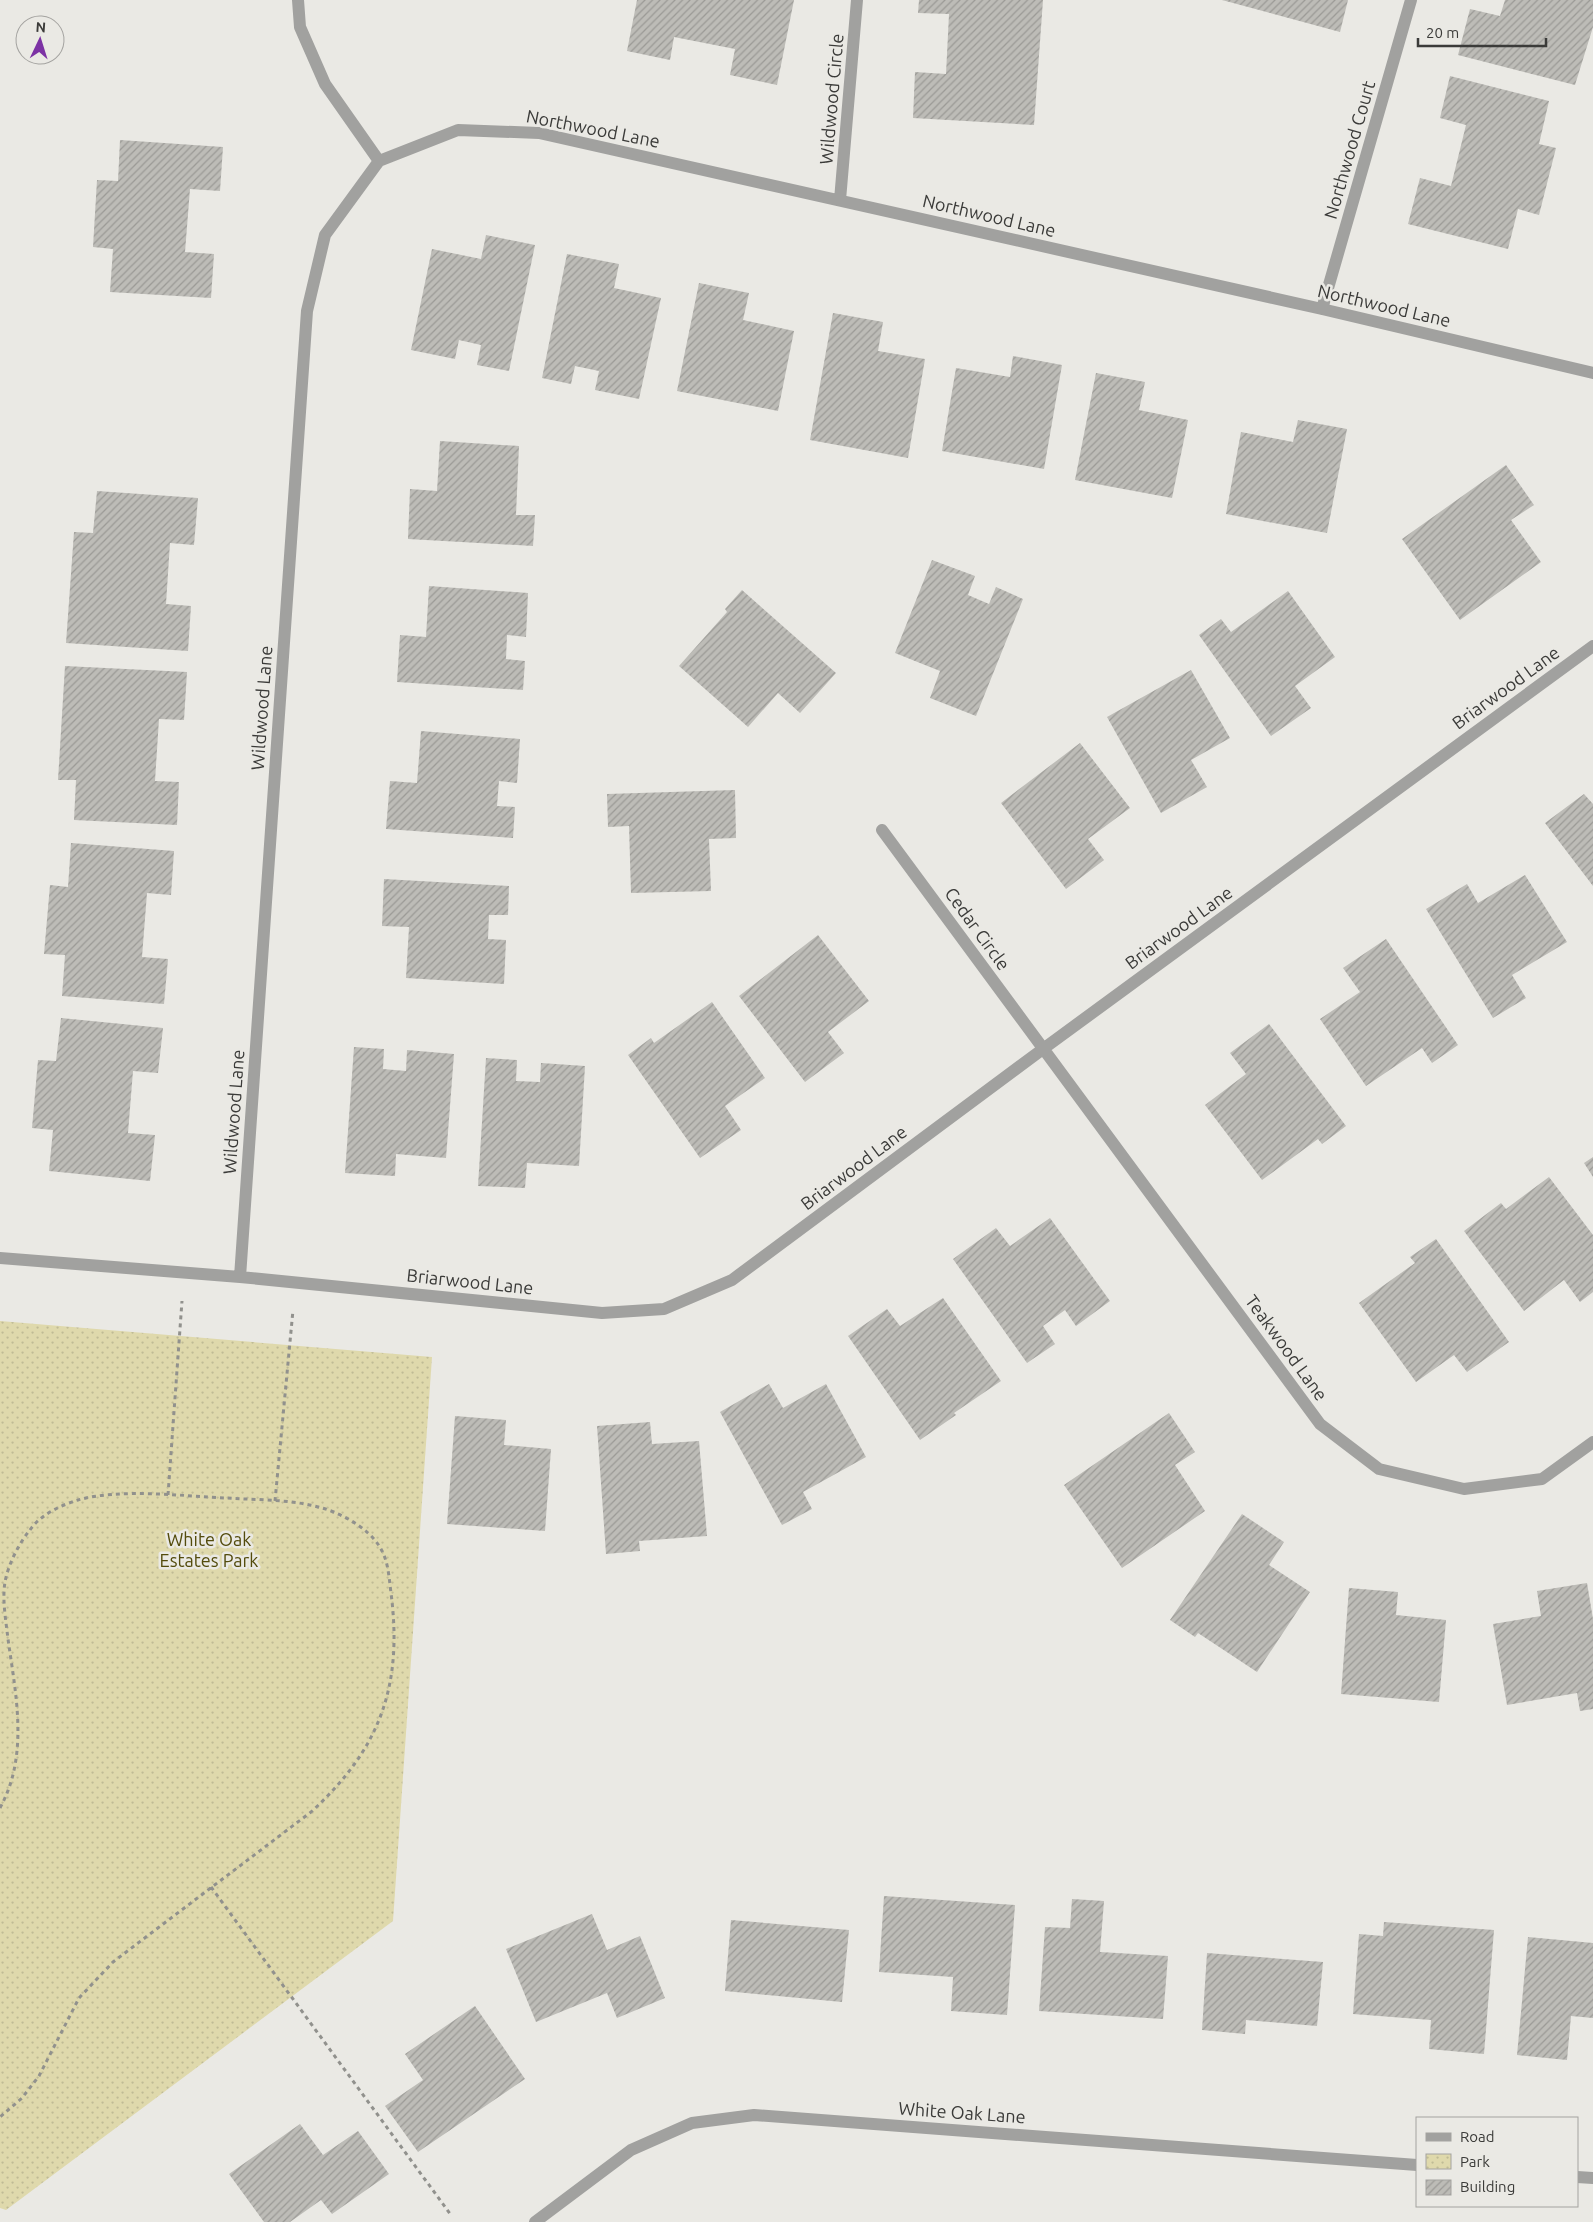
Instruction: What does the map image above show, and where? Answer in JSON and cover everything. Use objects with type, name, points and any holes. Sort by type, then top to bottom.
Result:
[{"type":"street","points":[[298,0],[300,27],[325,84],[379,161]]},
{"type":"street","name":"Wildwood Circle","points":[[840,200],[858,0]]},
{"type":"street","name":"Northwood Court","points":[[1322,309],[1411,0]]},
{"type":"street","name":"Northwood Lane","points":[[379,161],[458,130],[539,133],[1322,309],[1593,372]]},
{"type":"street","name":"Wildwood Lane","points":[[240,1277],[308,311],[324,234],[379,161]]},
{"type":"street","name":"Briarwood Lane","points":[[0,1258],[296,1282],[602,1313],[664,1308],[732,1280],[1593,646]]},
{"type":"street","name":"Cedar Circle","points":[[882,830],[1044,1049]]},
{"type":"street","name":"Teakwood Lane","points":[[1044,1049],[1320,1424],[1379,1469],[1464,1489],[1542,1479],[1593,1442]]},
{"type":"street","name":"White Oak Lane","points":[[535,2222],[631,2150],[692,2124],[754,2115],[1416,2165]]},
{"type":"street","points":[[1578,2177],[1593,2178]]},
{"type":"path","points":[[168,1495],[184,1273]]},
{"type":"path","points":[[275,1501],[296,1282]]},
{"type":"path","points":[[0,1808],[10,1783],[18,1751],[17,1710],[5,1612],[5,1581],[16,1554],[30,1528],[50,1511],[78,1500],[112,1495],[168,1495],[275,1501],[322,1508],[347,1519],[368,1533],[386,1556],[395,1625],[390,1682],[379,1723],[364,1752],[338,1788],[311,1812],[210,1887],[113,1962],[96,1978],[79,1998],[39,2076],[22,2098],[0,2117]]},
{"type":"path","points":[[210,1887],[451,2215]]},
{"type":"green space","name":"White Oak Estates Park","points":[[0,1321],[432,1357],[393,1921],[6,2210],[0,2208]]},
{"type":"building","points":[[637,0],[794,0],[777,85],[730,75],[735,49],[674,37],[670,60],[627,51]]},
{"type":"building","points":[[919,0],[1043,0],[1034,125],[913,118],[915,72],[946,74],[949,14],[918,13]]},
{"type":"building","points":[[1222,0],[1348,0],[1340,32]]},
{"type":"building","points":[[1505,0],[1593,0],[1593,27],[1575,85],[1458,55],[1470,9],[1500,16]]},
{"type":"building","points":[[1450,76],[1549,101],[1539,144],[1556,148],[1539,215],[1518,209],[1508,249],[1408,224],[1420,178],[1451,186],[1466,125],[1440,118]]},
{"type":"building","points":[[120,140],[223,147],[220,191],[190,189],[185,252],[214,254],[211,298],[110,292],[113,249],[93,247],[97,180],[118,181]]},
{"type":"building","points":[[486,235],[535,245],[509,371],[477,365],[481,345],[459,340],[455,359],[411,350],[432,249],[481,259]]},
{"type":"building","points":[[567,254],[619,264],[614,288],[661,298],[639,399],[595,390],[599,371],[575,366],[571,384],[542,378]]},
{"type":"building","points":[[699,283],[749,293],[743,320],[794,331],[778,411],[677,391]]},
{"type":"building","points":[[833,313],[883,322],[878,351],[925,359],[908,458],[810,440]]},
{"type":"building","points":[[1013,356],[1062,365],[1044,469],[942,451],[956,368],[1010,377]]},
{"type":"building","points":[[1096,373],[1145,382],[1139,410],[1188,420],[1172,498],[1075,480]]},
{"type":"building","points":[[1298,420],[1347,429],[1327,533],[1226,514],[1241,432],[1293,442]]},
{"type":"building","points":[[440,441],[519,446],[516,515],[535,515],[533,546],[408,539],[410,489],[437,491]]},
{"type":"building","points":[[1506,465],[1534,505],[1511,520],[1541,562],[1460,620],[1402,539]]},
{"type":"building","points":[[97,491],[198,498],[194,545],[170,543],[166,604],[191,606],[188,651],[66,643],[74,532],[93,533]]},
{"type":"building","points":[[932,560],[975,576],[968,595],[989,604],[996,587],[1023,599],[976,716],[930,698],[940,671],[895,653]]},
{"type":"building","points":[[429,586],[528,593],[526,637],[507,635],[506,659],[525,661],[523,690],[397,682],[400,635],[426,637]]},
{"type":"building","points":[[742,590],[836,673],[800,713],[778,693],[748,727],[679,666],[727,612],[725,609]]},
{"type":"building","points":[[1288,591],[1335,657],[1295,686],[1311,708],[1271,736],[1199,635],[1221,619],[1231,632]]},
{"type":"building","points":[[65,666],[187,672],[184,720],[159,719],[155,781],[179,782],[177,825],[74,820],[76,780],[58,780]]},
{"type":"building","points":[[1191,670],[1230,738],[1191,760],[1207,787],[1161,813],[1107,717]]},
{"type":"building","points":[[421,731],[520,739],[517,783],[499,781],[497,806],[515,807],[513,838],[386,829],[390,781],[417,783]]},
{"type":"building","points":[[1080,743],[1130,808],[1088,839],[1104,860],[1066,889],[1001,803]]},
{"type":"building","points":[[735,790],[736,838],[709,839],[711,891],[631,893],[629,826],[608,827],[607,794]]},
{"type":"building","points":[[1584,794],[1593,804],[1593,886],[1545,823]]},
{"type":"building","points":[[71,843],[174,851],[171,895],[147,893],[142,957],[168,959],[164,1004],[62,996],[65,955],[44,954],[50,885],[68,887]]},
{"type":"building","points":[[1525,875],[1567,942],[1512,975],[1526,998],[1493,1018],[1426,909],[1467,884],[1478,903]]},
{"type":"building","points":[[384,879],[509,886],[508,915],[489,915],[488,939],[506,940],[504,984],[406,978],[409,927],[382,926]]},
{"type":"building","points":[[818,935],[869,1001],[828,1032],[844,1053],[805,1082],[739,996]]},
{"type":"building","points":[[1386,939],[1458,1045],[1432,1063],[1422,1048],[1366,1086],[1320,1019],[1360,992],[1343,968]]},
{"type":"building","points":[[712,1002],[765,1078],[725,1106],[741,1130],[700,1158],[628,1055],[651,1038],[654,1043]]},
{"type":"building","points":[[61,1018],[163,1028],[158,1073],[133,1071],[128,1133],[155,1135],[150,1181],[49,1171],[53,1130],[32,1128],[38,1060],[56,1061]]},
{"type":"building","points":[[1269,1024],[1346,1126],[1322,1144],[1318,1139],[1262,1180],[1205,1105],[1246,1074],[1230,1053]]},
{"type":"building","points":[[354,1047],[384,1049],[383,1069],[406,1071],[407,1050],[454,1054],[446,1158],[396,1154],[395,1176],[345,1173]]},
{"type":"building","points":[[486,1058],[517,1060],[516,1081],[540,1082],[541,1063],[585,1066],[579,1166],[527,1163],[525,1188],[478,1186]]},
{"type":"building","points":[[1593,1157],[1593,1177],[1584,1163]]},
{"type":"building","points":[[1549,1177],[1593,1235],[1593,1292],[1580,1302],[1564,1280],[1524,1311],[1464,1231],[1501,1203],[1506,1209]]},
{"type":"building","points":[[1050,1218],[1110,1301],[1076,1326],[1065,1310],[1043,1326],[1055,1344],[1027,1363],[953,1259],[996,1228],[1010,1246]]},
{"type":"building","points":[[1436,1239],[1509,1342],[1467,1372],[1454,1355],[1416,1382],[1359,1303],[1415,1263],[1410,1257]]},
{"type":"building","points":[[943,1298],[1001,1381],[954,1413],[956,1415],[920,1440],[848,1336],[887,1309],[900,1326]]},
{"type":"building","points":[[769,1384],[783,1408],[826,1384],[866,1457],[803,1492],[812,1509],[782,1525],[720,1412]]},
{"type":"building","points":[[1169,1413],[1195,1452],[1175,1465],[1205,1511],[1122,1568],[1064,1485]]},
{"type":"building","points":[[455,1416],[506,1420],[504,1445],[551,1449],[545,1531],[447,1524]]},
{"type":"building","points":[[650,1422],[652,1444],[699,1441],[707,1536],[639,1541],[640,1551],[606,1554],[597,1426]]},
{"type":"building","points":[[1242,1514],[1284,1542],[1269,1565],[1310,1592],[1257,1672],[1198,1633],[1195,1637],[1170,1620]]},
{"type":"building","points":[[1587,1583],[1593,1619],[1593,1709],[1580,1711],[1577,1693],[1507,1705],[1493,1624],[1541,1616],[1537,1591]]},
{"type":"building","points":[[1349,1588],[1398,1592],[1396,1615],[1446,1620],[1439,1702],[1341,1694]]},
{"type":"building","points":[[884,1896],[1015,1905],[1007,2015],[951,2011],[953,1977],[879,1972]]},
{"type":"building","points":[[1072,1899],[1104,1901],[1100,1952],[1168,1956],[1163,2019],[1039,2011],[1045,1927],[1070,1928]]},
{"type":"building","points":[[592,1914],[607,1950],[640,1936],[665,1998],[617,2018],[607,1993],[536,2022],[506,1949]]},
{"type":"building","points":[[731,1920],[849,1930],[842,2002],[725,1991]]},
{"type":"building","points":[[1384,1922],[1494,1930],[1484,2054],[1429,2049],[1431,2020],[1353,2014],[1359,1934],[1383,1936]]},
{"type":"building","points":[[1528,1937],[1593,1943],[1593,2018],[1571,2016],[1567,2060],[1517,2055]]},
{"type":"building","points":[[1207,1953],[1323,1962],[1317,2026],[1246,2020],[1245,2034],[1202,2030]]},
{"type":"building","points":[[475,2006],[525,2079],[418,2152],[385,2106],[423,2080],[405,2054]]},
{"type":"building","points":[[300,2124],[323,2155],[358,2131],[389,2174],[332,2214],[321,2200],[290,2222],[264,2222],[229,2174]]}]
